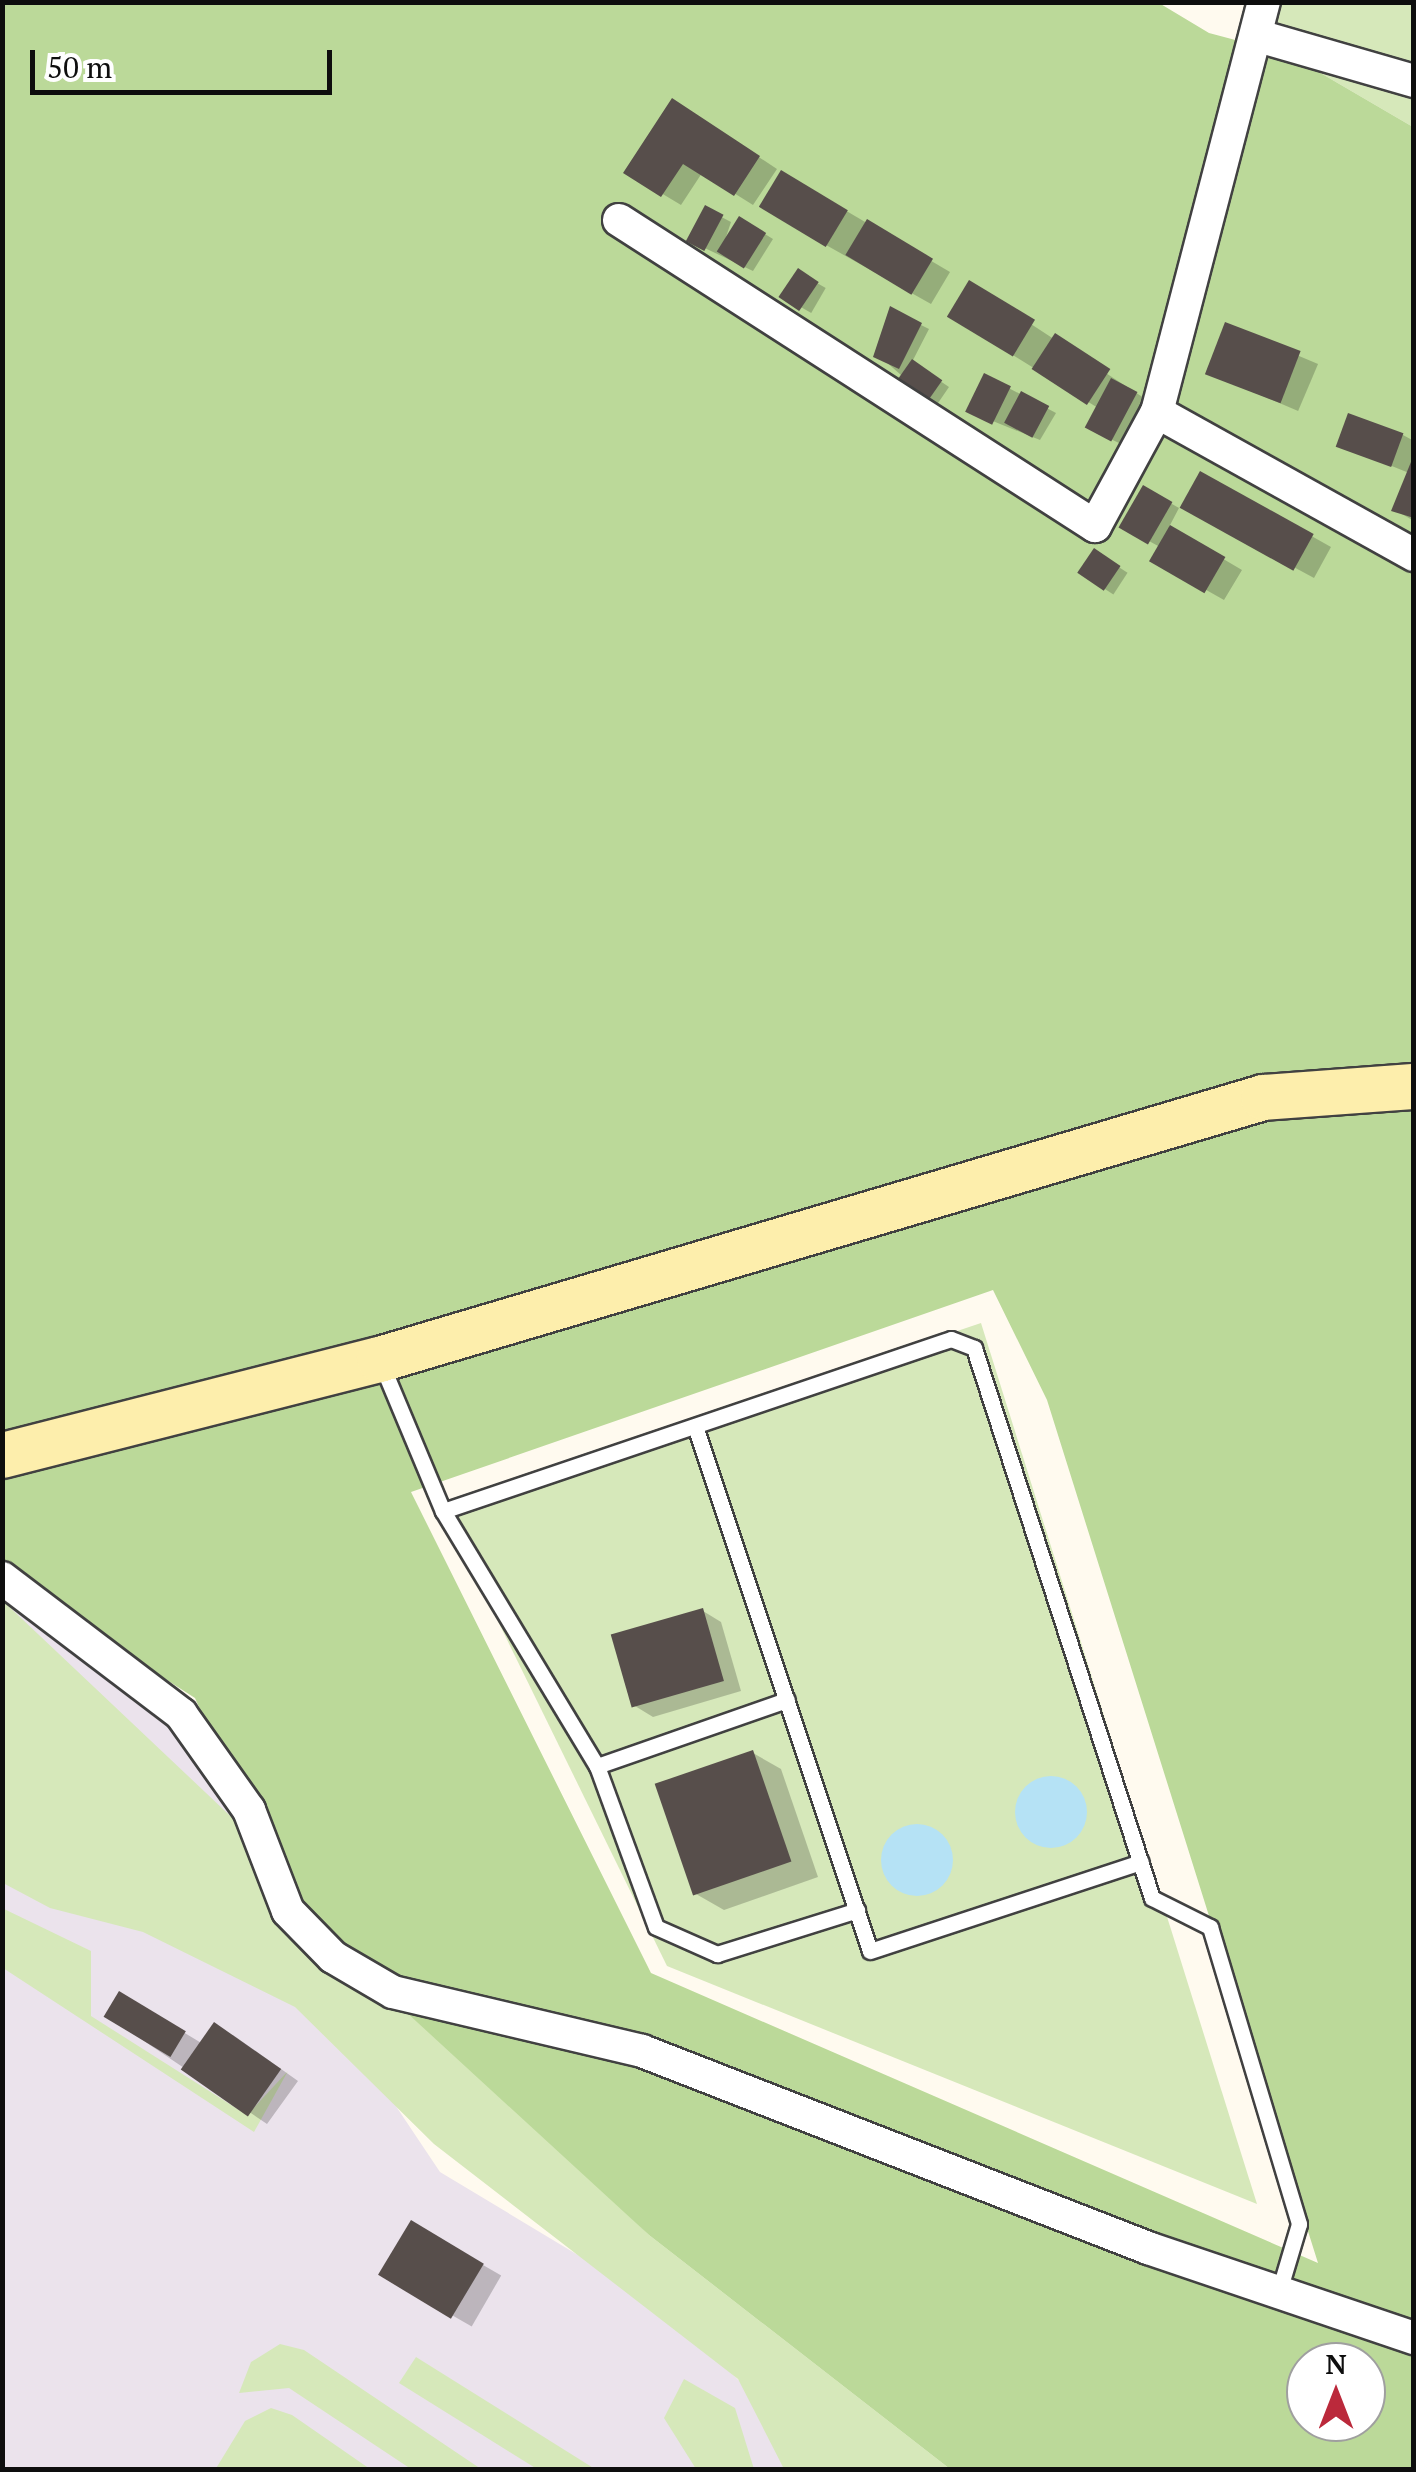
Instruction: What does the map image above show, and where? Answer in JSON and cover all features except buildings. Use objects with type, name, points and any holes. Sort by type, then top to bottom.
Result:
[{"type":"street","points":[[619,220],[1095,526],[1158,412],[1262,38],[1264,2]]},
{"type":"street","points":[[1262,38],[1414,81]]},
{"type":"street","points":[[1158,412],[1414,554]]},
{"type":"street","points":[[2,1454],[379,1359],[1263,1097],[1414,1086]]},
{"type":"street","points":[[2,1578],[181,1714],[249,1810],[288,1911],[333,1956],[393,1992],[642,2051],[1414,2338]]},
{"type":"lane","points":[[443,1511],[951,1340],[974,1348],[1152,1898],[1210,1927],[1300,2224],[1279,2291]]},
{"type":"lane","points":[[379,1359],[443,1511],[597,1766],[656,1927],[717,1954],[857,1910]]},
{"type":"lane","points":[[694,1426],[870,1950],[1141,1862]]},
{"type":"lane","points":[[597,1766],[786,1700]]},
{"type":"shaded area","points":[[2,1598],[125,1667],[243,1800],[339,2021],[440,2172],[666,2308],[828,2469],[3,2469]]},
{"type":"green space","points":[[2,3],[1159,3],[1209,33],[1288,54],[1413,127],[1413,2469],[950,2469],[649,2235],[281,1893],[195,1698],[3,1575]],"holes":[[[993,1290],[1047,1400],[1318,2263],[651,1973],[411,1492]]]},
{"type":"green space","points":[[1243,3],[1413,3],[1413,63],[1298,34]]},
{"type":"green space","points":[[1288,54],[1413,94],[1413,127]]},
{"type":"green space","points":[[981,1323],[1257,2204],[667,1966],[441,1505]]},
{"type":"green space","points":[[2,1600],[242,1827],[271,1916],[447,2040],[649,2235],[950,2469],[784,2469],[738,2379],[434,2144],[295,2007],[143,1932],[50,1908],[3,1883]]},
{"type":"green space","points":[[2,1908],[91,1951],[91,2016],[247,2115],[288,2071],[254,2132],[3,1968]]},
{"type":"green space","points":[[280,2344],[304,2350],[481,2469],[411,2469],[289,2388],[239,2393],[251,2362]]},
{"type":"green space","points":[[416,2357],[595,2469],[537,2469],[399,2383]]},
{"type":"green space","points":[[684,2379],[735,2408],[754,2469],[696,2469],[664,2418]]},
{"type":"green space","points":[[271,2408],[292,2415],[370,2469],[215,2470],[245,2421]]},
{"type":"water","points":[[1051,1776],[1076,1787],[1087,1812],[1076,1837],[1051,1848],[1026,1837],[1015,1812],[1026,1787]]},
{"type":"water","points":[[917,1824],[942,1835],[953,1860],[942,1885],[917,1896],[892,1885],[881,1860],[892,1835]]}]
